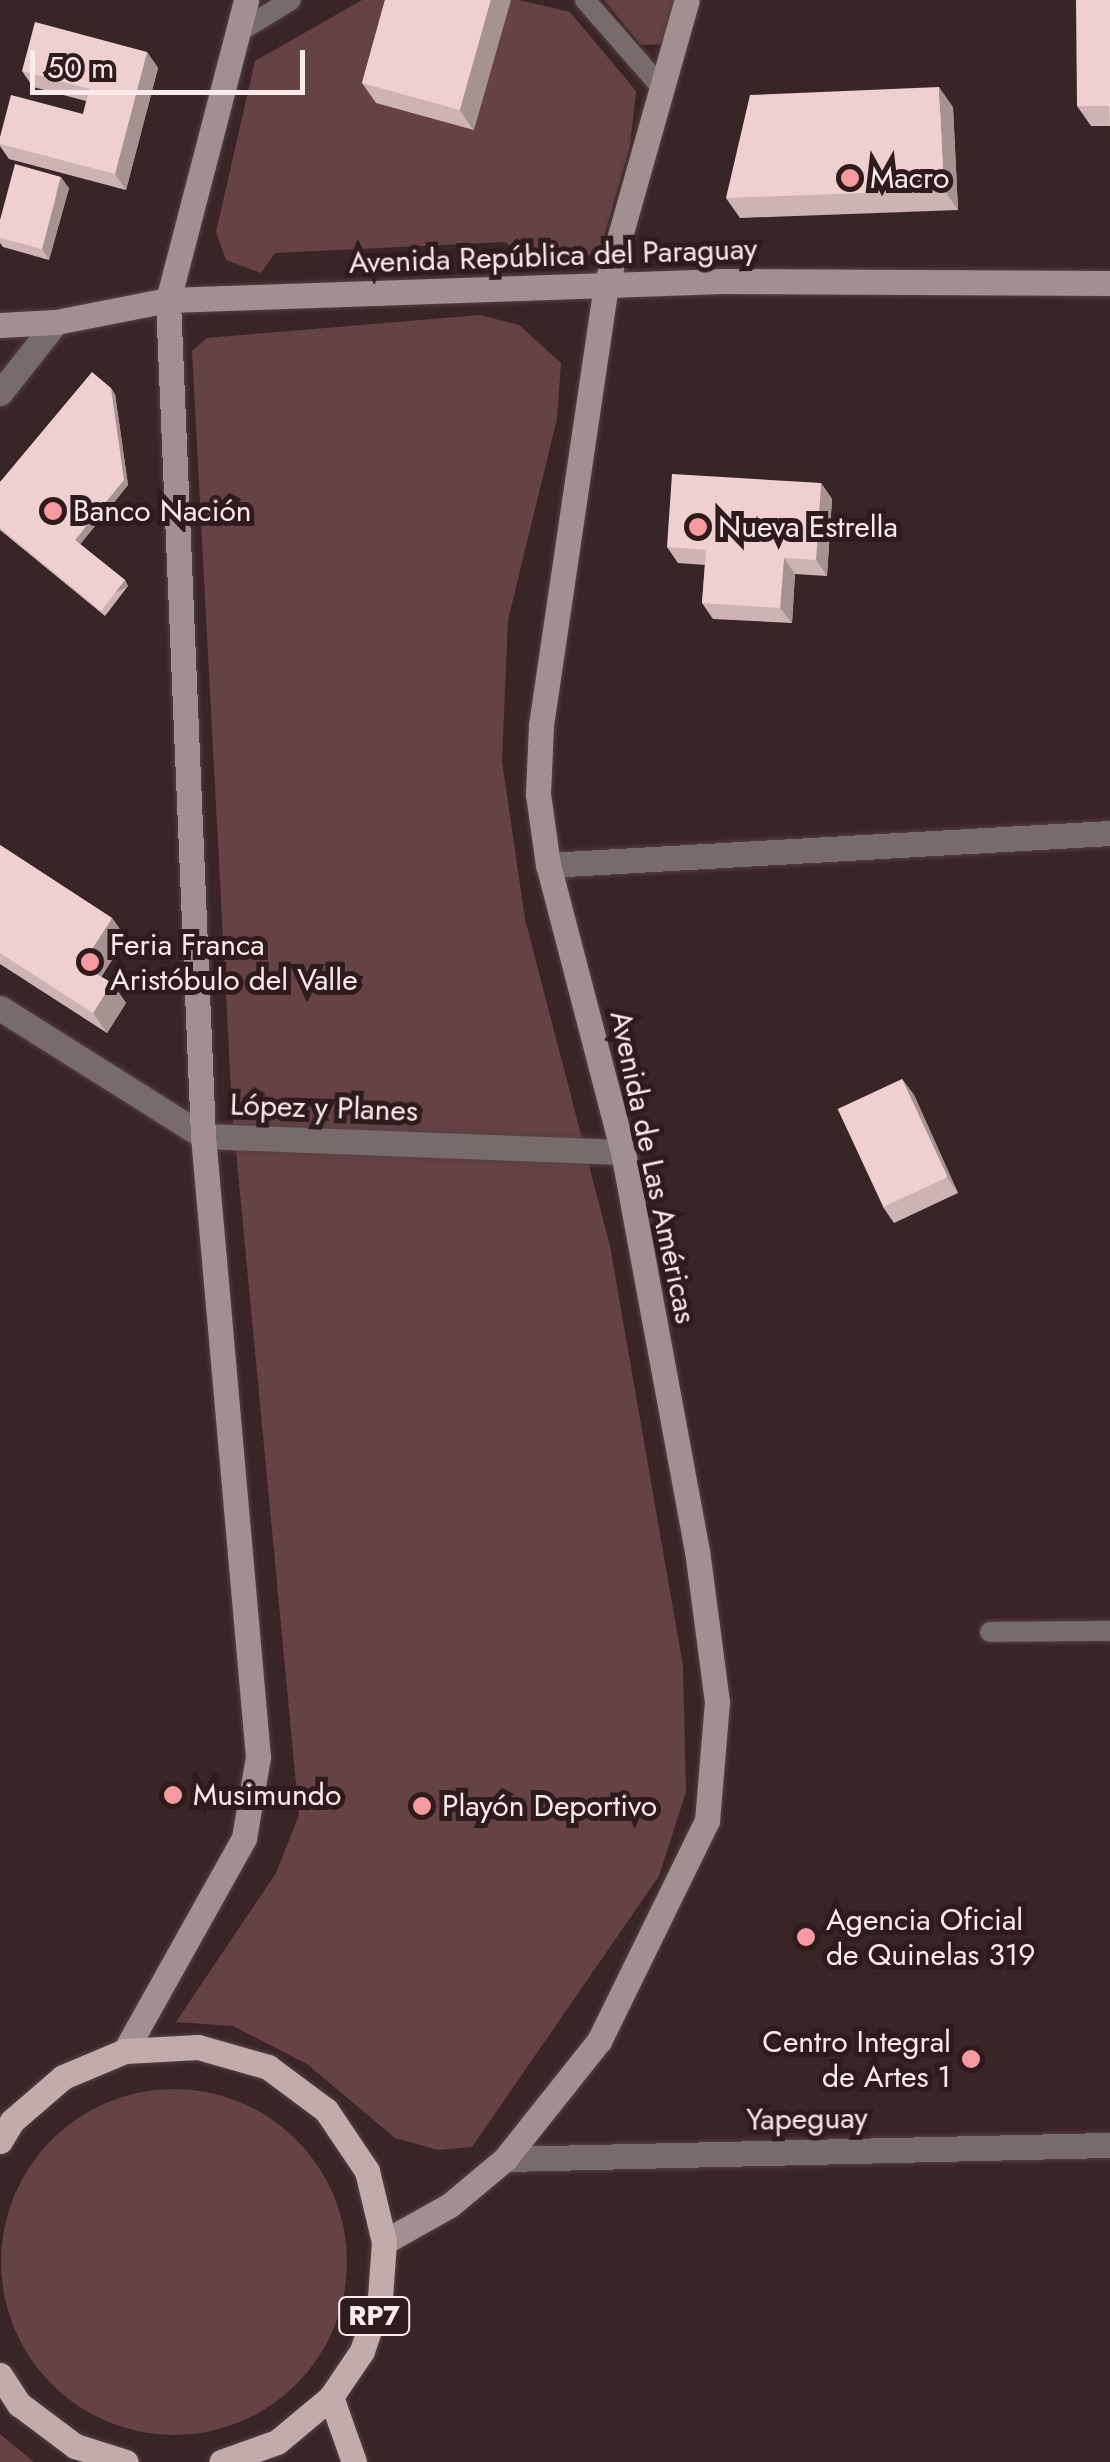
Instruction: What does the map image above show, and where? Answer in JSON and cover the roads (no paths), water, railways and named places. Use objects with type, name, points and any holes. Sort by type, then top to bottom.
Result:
[{"type":"main road","points":[[126,2051],[244,1838],[258,1756],[203,1136],[168,300],[246,0]]},
{"type":"main road","name":"Avenida de Las Américas","points":[[384,2242],[450,2205],[505,2158],[599,2041],[706,1821],[717,1702],[697,1551],[622,1152],[548,865],[538,794],[541,725],[604,289],[687,0]]},
{"type":"main road","name":"Avenida República del Paraguay","points":[[0,325],[56,322],[168,300],[604,289],[723,282],[1110,282]]},
{"type":"main road","name":"RP7","points":[[4,2130],[62,2077],[126,2051],[198,2047],[268,2067],[312,2100],[367,2171],[384,2242],[380,2298],[362,2351],[331,2398],[277,2442],[222,2462]]},
{"type":"main road","points":[[0,2375],[19,2404],[75,2446],[126,2462]]},
{"type":"main road","points":[[331,2398],[354,2462]]},
{"type":"street","points":[[0,393],[56,322]]},
{"type":"street","points":[[548,865],[1110,833]]},
{"type":"street","name":"López y Planes","points":[[0,1008],[203,1136],[622,1152]]},
{"type":"street","name":"Yapeguay","points":[[505,2158],[1110,2145]]},
{"type":"lane","points":[[237,33],[291,0]]},
{"type":"lane","points":[[585,0],[662,88]]},
{"type":"lane","points":[[990,1632],[1110,1631]]},
{"type":"place","name":"Macro","points":[[850,178]]},
{"type":"place","name":"Banco Nación","points":[[53,511]]},
{"type":"place","name":"Nueva Estrella","points":[[698,527]]},
{"type":"place","name":"Feria Franca Aristóbulo del Valle","points":[[90,962]]},
{"type":"place","name":"Musimundo","points":[[173,1795]]},
{"type":"place","name":"Playón Deportivo","points":[[422,1806]]},
{"type":"place","name":"Agencia Oficial de Quinelas 319","points":[[806,1937]]},
{"type":"place","name":"Centro Integral de Artes 1","points":[[971,2059]]}]
